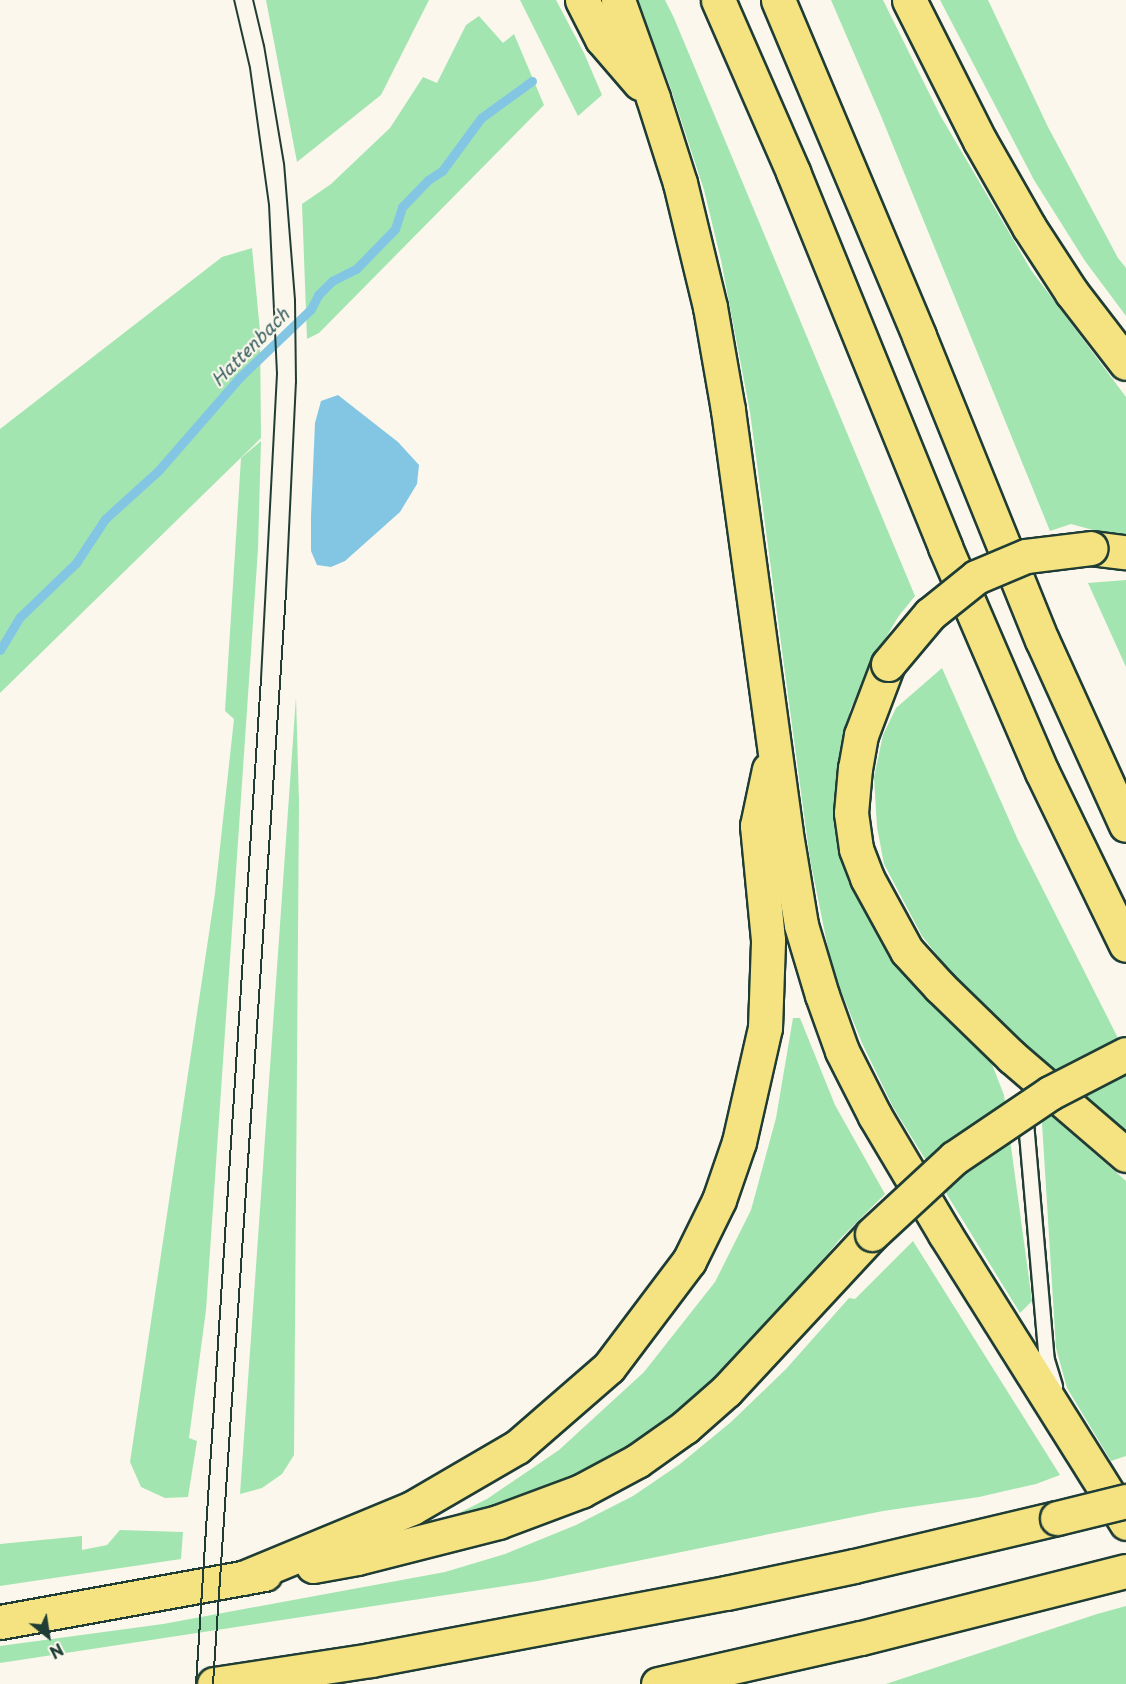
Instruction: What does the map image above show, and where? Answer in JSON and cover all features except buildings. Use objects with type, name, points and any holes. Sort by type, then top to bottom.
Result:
[{"type":"highway","points":[[582,0],[602,39],[653,98]]},
{"type":"highway","points":[[618,0],[680,183],[710,308],[728,410],[801,925],[842,1051],[874,1116],[927,1205],[1126,1523]]},
{"type":"highway","points":[[718,0],[793,171],[945,547],[1042,772],[1126,945]]},
{"type":"highway","points":[[777,0],[920,336],[1042,640],[1126,825]]},
{"type":"highway","points":[[909,0],[956,96],[1029,227],[1072,293],[1126,363]]},
{"type":"highway","points":[[1126,552],[1091,548],[1026,556],[976,577],[930,614],[888,664],[861,735],[851,813],[856,849],[885,915],[907,951],[1020,1080],[1126,1155]]},
{"type":"highway","points":[[243,1578],[412,1508],[517,1447],[609,1366],[689,1261],[719,1200],[739,1142],[765,1028],[768,940],[758,826],[774,741]]},
{"type":"highway","points":[[0,1622],[357,1558],[498,1522],[580,1491],[637,1461],[685,1428],[726,1391],[911,1194],[963,1152],[1050,1093],[1126,1054]]},
{"type":"highway","points":[[214,1684],[404,1654],[726,1593],[854,1566],[1126,1501]]},
{"type":"highway","points":[[658,1684],[861,1638],[1126,1571]]},
{"type":"lane","points":[[1020,1080],[1047,1360],[1064,1421]]},
{"type":"green space","points":[[266,0],[429,0],[381,95],[297,162]]},
{"type":"green space","points":[[520,0],[556,0],[584,53],[602,95],[578,116]]},
{"type":"green space","points":[[637,0],[665,0],[674,18],[915,596],[898,617],[877,653],[850,710],[836,786],[839,834],[848,881],[896,963],[945,1018],[990,1059],[1004,1095],[1032,1301],[1020,1313],[893,1107],[862,1043],[832,968],[810,859],[750,412],[721,260],[704,190],[670,86]]},
{"type":"green space","points":[[831,0],[883,0],[940,115],[1031,270],[1126,397],[1126,539],[1071,524],[1050,531],[881,116]]},
{"type":"green space","points":[[940,0],[988,0],[1048,127],[1118,258],[1126,268],[1126,316],[1085,261],[1034,180]]},
{"type":"green space","points":[[479,16],[503,43],[514,34],[544,105],[319,333],[307,339],[302,204],[331,184],[390,128],[423,77],[437,83],[466,25]]},
{"type":"green space","points":[[252,248],[260,331],[261,438],[0,693],[0,429],[222,257]]},
{"type":"green space","points":[[261,441],[258,549],[206,1310],[189,1438],[197,1441],[188,1497],[165,1498],[141,1487],[130,1462],[215,893],[234,719],[225,711],[241,458]]},
{"type":"green space","points":[[1126,580],[1126,667],[1088,583]]},
{"type":"green space","points":[[942,668],[1018,840],[1126,1054],[1126,1136],[1035,1060],[967,993],[922,936],[884,864],[877,827],[874,777],[883,735],[896,708]]},
{"type":"green space","points":[[296,697],[299,803],[294,1455],[282,1474],[262,1488],[240,1494]]},
{"type":"green space","points":[[793,1018],[800,1018],[835,1105],[885,1194],[840,1239],[754,1342],[691,1402],[634,1445],[526,1502],[431,1527],[487,1499],[559,1450],[644,1372],[715,1282],[751,1210],[776,1118]]},
{"type":"green space","points":[[1041,1107],[1126,1181],[1126,1456],[1111,1461],[1067,1388],[1056,1348]]},
{"type":"green space","points":[[913,1241],[1060,1475],[1036,1484],[979,1497],[883,1511],[538,1581],[0,1663],[0,1646],[163,1624],[445,1572],[505,1554],[576,1525],[633,1496],[680,1464],[731,1422],[786,1369],[849,1298],[855,1299]]},
{"type":"green space","points":[[120,1530],[183,1532],[181,1559],[0,1586],[0,1544],[82,1536],[82,1550],[107,1545]]},
{"type":"green space","points":[[1126,1606],[1126,1684],[886,1684],[1097,1614]]},
{"type":"water","points":[[338,395],[398,442],[419,465],[417,484],[400,512],[345,561],[331,567],[317,565],[311,551],[311,516],[315,423],[321,401]]},
{"type":"waterway","name":"Hattenbach","points":[[0,650],[20,617],[76,563],[105,519],[158,471],[240,377],[311,309],[318,295],[332,281],[356,269],[395,229],[402,207],[428,180],[442,171],[481,118],[532,81]]},
{"type":"tram line","points":[[196,1684],[261,679],[277,374],[269,205],[250,68],[234,0]]},
{"type":"tram line","points":[[213,1684],[286,593],[296,383],[295,300],[284,164],[264,46],[253,0]]}]
